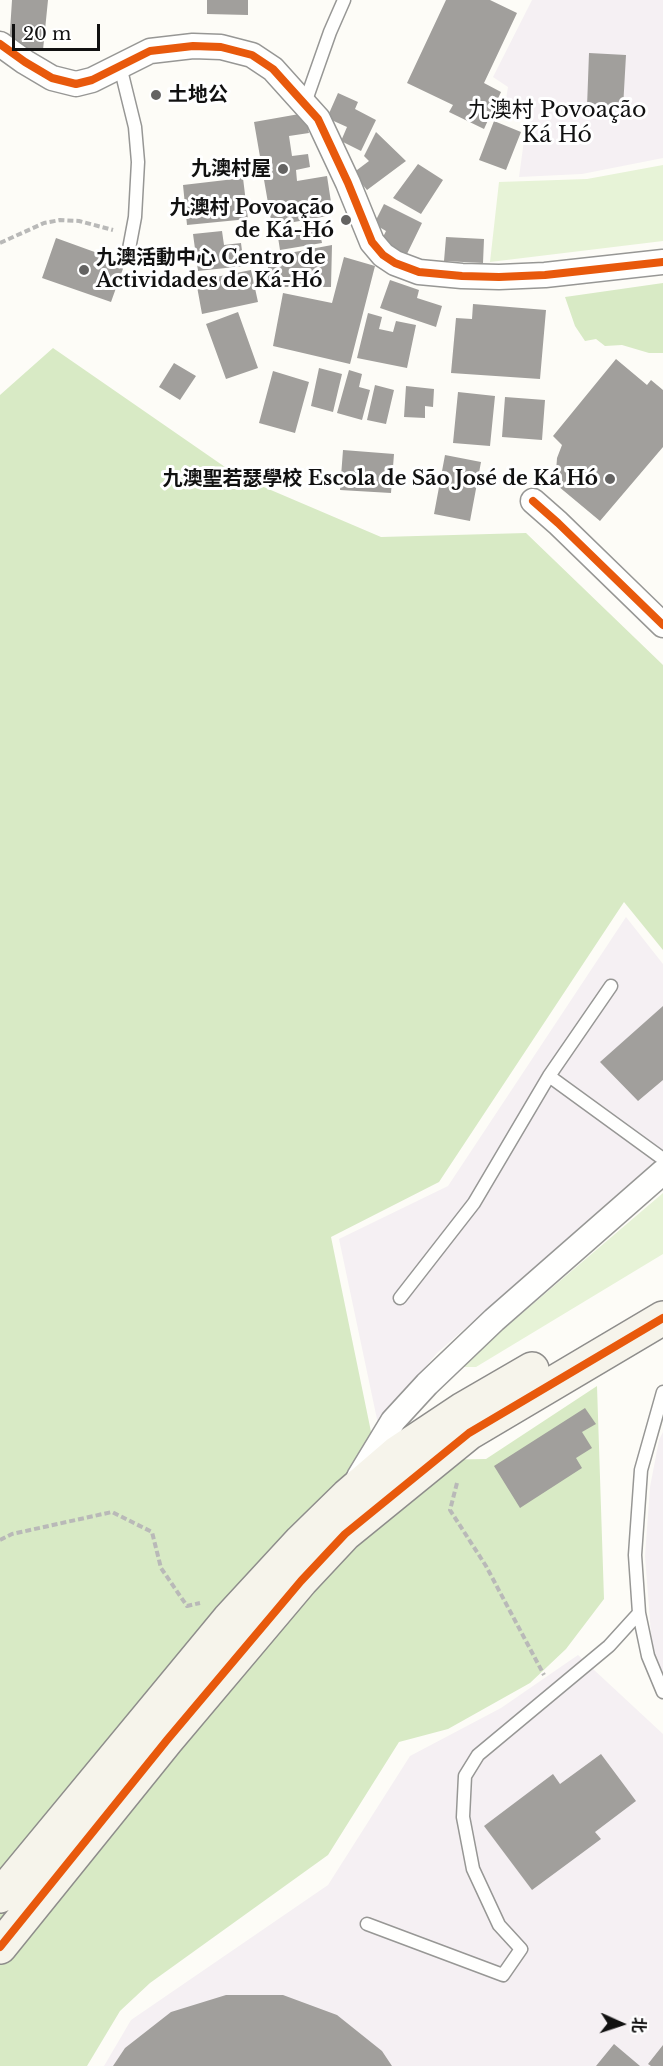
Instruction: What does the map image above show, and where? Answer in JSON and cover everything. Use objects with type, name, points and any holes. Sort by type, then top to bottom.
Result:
[{"type":"street","points":[[0,44],[52,78],[76,84],[92,80],[150,51],[193,46],[221,47],[252,55],[273,69],[318,119],[372,242],[383,255],[395,263],[427,273],[499,277],[663,262]]},
{"type":"street","points":[[533,501],[663,625]]},
{"type":"street","points":[[347,1497],[393,1421],[427,1384],[494,1320],[663,1172]]},
{"type":"street","points":[[0,1947],[166,1740],[301,1581],[345,1534],[458,1427],[663,1293]]},
{"type":"street","points":[[0,1896],[253,1592],[301,1541],[397,1453],[458,1427],[663,1318]]},
{"type":"lane","points":[[305,103],[344,0]]},
{"type":"lane","points":[[120,66],[135,127],[137,150],[138,184],[129,249]]},
{"type":"lane","points":[[400,1298],[474,1203],[549,1076],[611,986]]},
{"type":"lane","points":[[549,1076],[663,1159]]},
{"type":"lane","points":[[663,1394],[641,1470],[635,1555],[639,1613],[648,1656],[663,1692]]},
{"type":"lane","points":[[368,1924],[503,1975],[521,1949],[499,1925],[472,1869],[464,1817],[465,1776],[478,1755],[609,1646],[639,1613]]},
{"type":"lane","points":[[648,1656],[663,1673]]},
{"type":"path","points":[[0,243],[44,223],[60,220],[79,221],[132,234]]},
{"type":"path","points":[[458,1427],[450,1510],[486,1566],[554,1693]]},
{"type":"path","points":[[0,1540],[12,1534],[112,1512],[152,1532],[161,1568],[187,1606],[253,1592]]},
{"type":"shaded area","points":[[532,0],[663,0],[663,158],[582,174],[519,177],[528,111],[505,105],[508,87],[493,77]]},
{"type":"shaded area","points":[[626,917],[663,964],[663,1154],[437,1353],[378,1424],[339,1239],[448,1186]]},
{"type":"shaded area","points":[[663,1432],[663,1678],[652,1647],[645,1556],[650,1487],[659,1440]]},
{"type":"shaded area","points":[[578,1655],[663,1734],[663,2066],[104,2066],[131,2020],[328,1885],[410,1756],[501,1708]]},
{"type":"green space","points":[[663,165],[663,241],[490,262],[499,182],[587,179]]},
{"type":"green space","points":[[663,283],[663,353],[649,353],[622,345],[605,346],[596,339],[585,341],[575,326],[565,297]]},
{"type":"green space","points":[[53,348],[238,476],[381,537],[526,533],[663,665],[663,950],[624,902],[439,1182],[331,1237],[377,1461],[486,1459],[597,1386],[604,1599],[566,1649],[530,1683],[448,1729],[399,1742],[328,1855],[150,1983],[120,2011],[87,2066],[0,2066],[0,395]]},
{"type":"green space","points":[[663,1193],[663,1254],[476,1367],[463,1367],[465,1362]]},
{"type":"building","points":[[12,0],[48,0],[43,50],[9,47]]},
{"type":"building","points":[[207,0],[248,0],[248,15],[207,14]]},
{"type":"building","points":[[446,0],[490,0],[517,13],[484,83],[501,92],[484,129],[449,112],[453,105],[407,83]]},
{"type":"building","points":[[589,53],[626,55],[623,108],[587,107]]},
{"type":"building","points":[[338,93],[358,102],[355,109],[376,120],[361,151],[341,141],[347,127],[327,118]]},
{"type":"building","name":"九澳村屋","points":[[305,113],[309,133],[289,136],[292,156],[308,154],[310,167],[296,170],[297,181],[327,176],[333,215],[272,226],[254,122]]},
{"type":"building","points":[[494,121],[521,132],[506,170],[479,160]]},
{"type":"building","points":[[376,132],[406,161],[367,190],[353,173],[369,161],[364,156]]},
{"type":"building","points":[[418,164],[443,180],[421,214],[393,198]]},
{"type":"building","name":"九澳村屋","points":[[243,178],[248,219],[187,225],[183,185]]},
{"type":"building","points":[[384,204],[422,223],[405,258],[379,245],[386,231],[374,224]]},
{"type":"building","points":[[318,224],[322,243],[280,250],[277,231]]},
{"type":"building","points":[[222,231],[224,245],[241,243],[244,266],[198,271],[193,234]]},
{"type":"building","points":[[446,237],[484,239],[483,263],[444,261]]},
{"type":"building","name":"九澳活動中心 Centro de Actividades de Ká-Hó","points":[[56,238],[125,263],[111,302],[42,278]]},
{"type":"building","points":[[332,245],[331,287],[268,287],[268,257]]},
{"type":"building","points":[[344,257],[375,266],[350,364],[273,346],[283,293],[332,303]]},
{"type":"building","points":[[251,270],[258,302],[202,314],[196,281]]},
{"type":"building","points":[[390,280],[419,290],[417,298],[442,306],[436,327],[380,308]]},
{"type":"building","points":[[473,304],[546,310],[540,379],[451,373],[456,318],[472,319]]},
{"type":"building","points":[[238,312],[258,368],[226,379],[206,324]]},
{"type":"building","points":[[368,313],[382,317],[379,329],[393,332],[396,321],[416,325],[407,368],[357,358]]},
{"type":"building","name":"九澳聖若瑟學校 Escola de São José de Ká Hó","points":[[616,359],[647,385],[651,380],[663,390],[663,447],[600,521],[558,486],[557,458],[562,445],[553,436]]},
{"type":"building","points":[[174,363],[196,376],[180,400],[159,387]]},
{"type":"building","points":[[319,368],[342,374],[333,412],[311,406]]},
{"type":"building","points":[[349,370],[362,374],[359,387],[370,390],[362,420],[337,413]]},
{"type":"building","points":[[273,371],[309,382],[295,433],[259,423]]},
{"type":"building","points":[[375,385],[394,390],[386,424],[367,420]]},
{"type":"building","points":[[406,386],[434,389],[433,407],[425,406],[425,418],[404,417]]},
{"type":"building","points":[[458,392],[495,396],[490,446],[453,443]]},
{"type":"building","points":[[505,397],[545,400],[542,440],[502,437]]},
{"type":"building","points":[[343,450],[394,454],[391,493],[340,490]]},
{"type":"building","points":[[445,455],[481,462],[470,521],[434,514]]},
{"type":"building","points":[[663,1006],[663,1080],[638,1101],[600,1062]]},
{"type":"building","points":[[585,1408],[596,1424],[582,1432],[592,1448],[576,1458],[582,1468],[520,1508],[494,1466]]},
{"type":"building","points":[[601,1754],[636,1801],[595,1832],[601,1839],[532,1890],[484,1826],[553,1774],[560,1784]]},
{"type":"building","points":[[226,1995],[283,1995],[337,2015],[382,2051],[392,2066],[113,2066],[125,2048],[171,2012]]},
{"type":"building","points":[[614,2044],[640,2066],[596,2066]]},
{"type":"building","points":[[663,2045],[663,2066],[648,2064]]},
{"type":"cycle path","points":[[0,44],[52,78],[76,84],[92,80],[150,51],[193,46],[221,47],[252,55],[273,69],[318,119],[372,242],[383,255],[395,263],[419,272],[499,277],[545,275],[663,262]]},
{"type":"cycle path","points":[[533,501],[663,625]]},
{"type":"cycle path","points":[[0,1947],[167,1740],[301,1581],[345,1534],[469,1433],[663,1318]]},
{"type":"place","name":"土地公","points":[[156,95]]},
{"type":"place","name":"九澳村屋","points":[[283,169]]},
{"type":"place","name":"九澳村 Povoação de Ká-Hó","points":[[346,220]]},
{"type":"place","name":"九澳活動中心 Centro de Actividades de Ká-Hó","points":[[84,270]]},
{"type":"place","name":"九澳聖若瑟學校 Escola de São José de Ká Hó","points":[[610,479]]},
{"type":"district","name":"九澳村 Povoação Ká Hó","points":[[557,124]]}]
